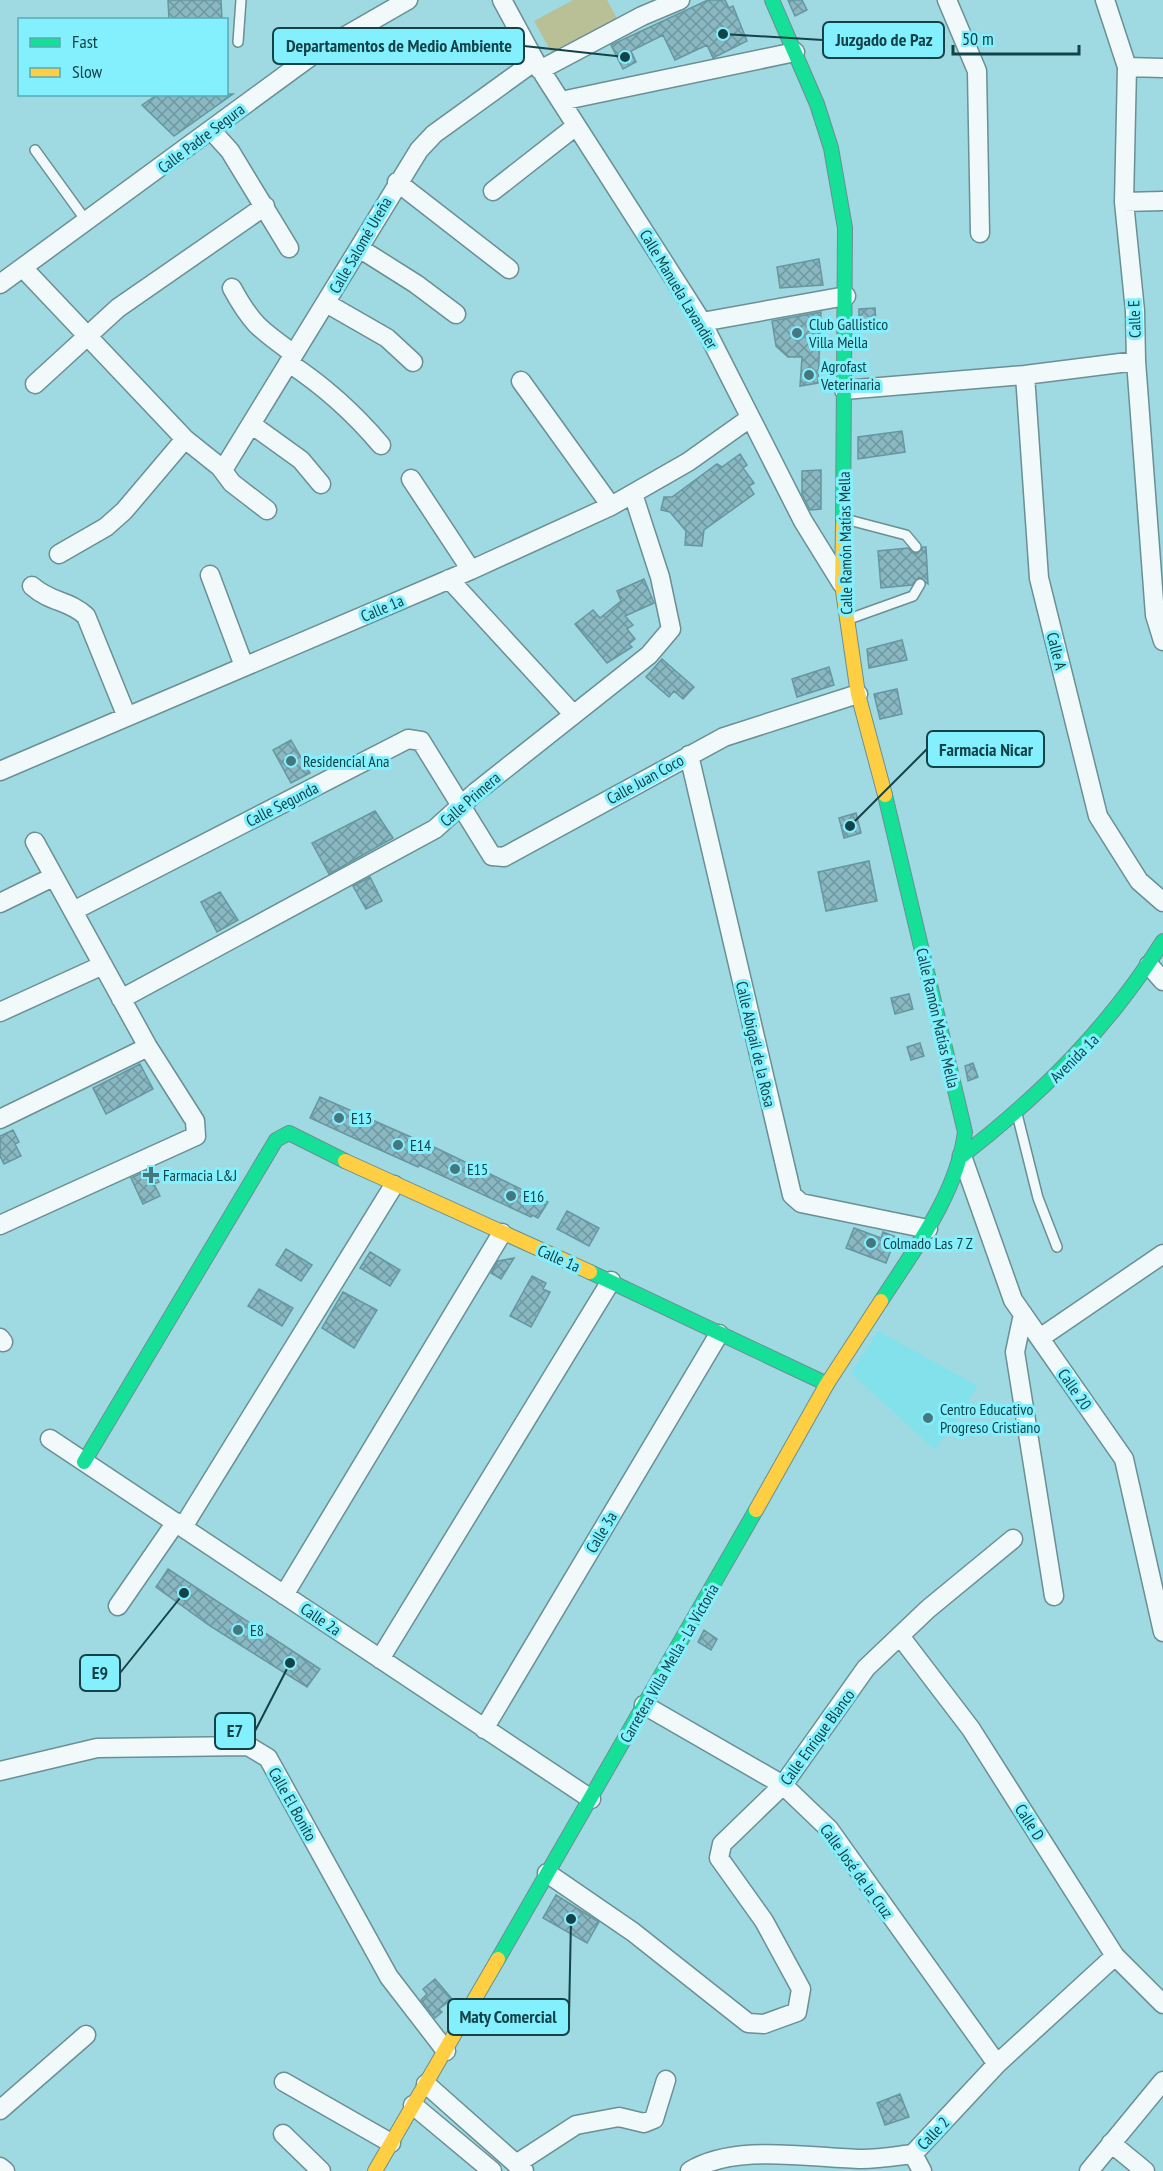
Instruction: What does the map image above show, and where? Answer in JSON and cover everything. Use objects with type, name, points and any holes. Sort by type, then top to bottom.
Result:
[{"type":"main road","name":"Calle Ramón Matías Mella","points":[[772,0],[817,104],[831,148],[845,228],[842,584],[846,620],[858,694],[891,816],[965,1132],[962,1156]]},
{"type":"main road","name":"Avenida 1a","points":[[962,1156],[1017,1114],[1096,1037],[1120,1009],[1163,941]]},
{"type":"main road","name":"Calle 1a","points":[[84,1462],[276,1140],[290,1133],[394,1185],[611,1281],[827,1384]]},
{"type":"main road","name":"Carretera Villa Mella - La Victoria","points":[[375,2171],[591,1799],[827,1384],[928,1229],[962,1156]]},
{"type":"street","name":"Calle Padre Segura","points":[[0,284],[24,269],[314,54],[408,0]]},
{"type":"street","name":"Calle Manuela Lavandier","points":[[502,0],[537,65],[702,322],[803,521],[842,584]]},
{"type":"street","name":"Calle Salomé Ureña","points":[[223,466],[292,359],[397,182],[419,150],[434,134],[537,65],[638,8],[680,0]]},
{"type":"street","points":[[947,0],[977,71],[980,234]]},
{"type":"street","name":"Calle E","points":[[1105,0],[1127,67],[1124,202],[1135,311],[1136,361],[1154,476],[1155,615],[1163,640]]},
{"type":"street","points":[[561,101],[795,52]]},
{"type":"street","points":[[1127,67],[1163,68]]},
{"type":"street","points":[[493,191],[576,126]]},
{"type":"street","points":[[212,130],[230,151],[289,248]]},
{"type":"street","points":[[397,182],[509,269]]},
{"type":"street","points":[[1124,202],[1163,201]]},
{"type":"street","points":[[35,384],[118,308],[265,206]]},
{"type":"street","points":[[359,248],[416,284],[456,314]]},
{"type":"street","points":[[24,269],[185,439],[223,466],[232,483],[267,510]]},
{"type":"street","points":[[232,288],[248,317],[260,330],[355,415],[381,445]]},
{"type":"street","points":[[702,322],[846,296]]},
{"type":"street","points":[[326,303],[387,338],[413,362]]},
{"type":"street","points":[[844,390],[1025,375],[1136,361]]},
{"type":"street","name":"Calle A","points":[[1025,375],[1039,578],[1098,816],[1139,881],[1163,902]]},
{"type":"street","points":[[521,381],[611,506]]},
{"type":"street","name":"Calle 1a","points":[[1,767],[127,717],[471,570],[611,506],[688,462],[750,418]]},
{"type":"street","points":[[251,424],[301,460],[321,484]]},
{"type":"street","points":[[59,554],[106,527],[124,511],[185,439]]},
{"type":"street","points":[[411,479],[471,570]]},
{"type":"street","name":"Calle Primera","points":[[121,999],[435,829],[476,792],[649,655],[671,628],[660,577],[633,494]]},
{"type":"street","points":[[210,575],[244,666]]},
{"type":"street","points":[[449,579],[573,714]]},
{"type":"street","points":[[32,586],[44,596],[77,608],[86,616],[127,717]]},
{"type":"street","name":"Calle Juan Coco","points":[[460,808],[492,856],[504,857],[724,737],[858,694]]},
{"type":"street","name":"Calle Segunda","points":[[75,910],[408,739],[421,741],[460,808]]},
{"type":"street","name":"Calle Abigail de la Rosa","points":[[689,755],[792,1195],[801,1203],[928,1229]]},
{"type":"street","points":[[0,1225],[196,1136],[195,1121],[148,1047],[75,910],[53,877],[35,842]]},
{"type":"street","points":[[0,903],[53,877]]},
{"type":"street","points":[[0,1012],[103,964]]},
{"type":"street","points":[[1149,965],[1163,981]]},
{"type":"street","points":[[0,1119],[148,1047]]},
{"type":"street","name":"Calle 20","points":[[962,1156],[1013,1300],[1124,1459],[1156,1563],[1163,1632]]},
{"type":"street","points":[[118,1606],[180,1525],[394,1185]]},
{"type":"street","points":[[284,1594],[502,1233]]},
{"type":"street","points":[[1040,1338],[1163,1254]]},
{"type":"street","points":[[380,1659],[611,1281]]},
{"type":"street","points":[[1023,1314],[1015,1352],[1054,1596]]},
{"type":"street","name":"Calle 3a","points":[[484,1729],[719,1334]]},
{"type":"street","name":"Calle 2a","points":[[50,1439],[591,1799]]},
{"type":"street","name":"Calle Enrique Blanco","points":[[547,1873],[633,1932],[748,2024],[764,2024],[798,2012],[801,1989],[764,1921],[719,1858],[722,1844],[783,1785],[866,1668],[1013,1539]]},
{"type":"street","name":"Calle D","points":[[900,1636],[971,1729],[1115,1956],[1163,2004]]},
{"type":"street","name":"Calle José de la Cruz","points":[[644,1705],[783,1785],[829,1829],[997,2064]]},
{"type":"street","name":"Calle El Bonito","points":[[0,1771],[97,1748],[248,1746],[260,1752],[268,1758],[389,1977],[446,2051]]},
{"type":"street","name":"Calle 2","points":[[690,2171],[704,2163],[761,2154],[865,2159],[913,2154],[997,2064],[1115,1956]]},
{"type":"street","points":[[0,2110],[86,2035]]},
{"type":"street","points":[[426,2084],[520,2167],[576,2125],[619,2118],[644,2123],[654,2119],[666,2080]]},
{"type":"street","points":[[1089,2171],[1163,2081]]},
{"type":"street","points":[[284,2082],[391,2143]]},
{"type":"street","points":[[413,2105],[492,2171]]},
{"type":"street","points":[[283,2134],[321,2171]]},
{"type":"street","points":[[1112,2143],[1145,2171]]},
{"type":"street","points":[[913,2154],[922,2171]]},
{"type":"street","points":[[0,2167],[5,2171]]},
{"type":"lane","points":[[238,42],[241,0]]},
{"type":"lane","points":[[35,150],[87,222]]},
{"type":"lane","points":[[843,518],[906,535],[916,548]]},
{"type":"lane","points":[[846,620],[913,596],[920,584]]},
{"type":"lane","points":[[1017,1114],[1038,1198],[1057,1247]]},
{"type":"shaded area","name":"Centro Educativo Progreso Cristiano","points":[[878,1331],[978,1386],[935,1450],[851,1373]]},
{"type":"green space","points":[[573,0],[607,0],[619,22],[554,57],[534,21]]},
{"type":"building","points":[[168,0],[221,0],[222,18],[169,18]]},
{"type":"building","points":[[708,0],[725,0],[729,8],[733,6],[747,41],[713,58],[707,45],[675,60],[663,35],[631,51],[636,62],[623,69],[611,45]]},
{"type":"building","points":[[788,0],[802,0],[807,10],[795,16]]},
{"type":"building","points":[[228,94],[233,94],[174,136],[142,105],[155,96],[228,96]]},
{"type":"building","points":[[819,259],[823,285],[780,288],[777,267]]},
{"type":"building","points":[[875,308],[876,324],[859,326],[859,309]]},
{"type":"building","name":"Club Gallistico Villa Mella","points":[[821,312],[818,383],[800,386],[802,357],[788,357],[776,346],[772,321]]},
{"type":"building","points":[[902,431],[905,452],[858,459],[858,437]]},
{"type":"building","points":[[740,454],[747,465],[743,468],[754,483],[749,486],[754,494],[704,530],[702,546],[685,545],[686,531],[670,512],[661,510],[664,497],[672,497],[717,464],[722,467]]},
{"type":"building","points":[[821,470],[821,509],[810,510],[802,494],[802,471]]},
{"type":"building","points":[[923,547],[926,547],[928,584],[919,577],[912,585],[881,588],[878,551],[908,548],[917,554]]},
{"type":"building","points":[[644,579],[654,603],[625,616],[633,625],[627,629],[635,639],[629,644],[632,647],[607,663],[575,624],[593,610],[600,618],[621,601],[617,591]]},
{"type":"building","points":[[902,640],[907,660],[869,668],[867,649]]},
{"type":"building","points":[[662,659],[694,687],[683,699],[674,691],[669,697],[646,677]]},
{"type":"building","points":[[829,667],[834,685],[797,697],[792,679]]},
{"type":"building","points":[[897,689],[902,714],[880,719],[874,694]]},
{"type":"building","name":"Residencial Ana","points":[[291,740],[310,773],[291,783],[273,750]]},
{"type":"building","points":[[375,811],[393,838],[329,874],[312,843]]},
{"type":"building","points":[[856,813],[861,833],[844,838],[839,818]]},
{"type":"building","points":[[869,861],[877,901],[826,911],[818,872]]},
{"type":"building","points":[[370,877],[382,901],[366,909],[353,886]]},
{"type":"building","points":[[220,892],[238,920],[217,932],[201,902]]},
{"type":"building","points":[[909,994],[913,1009],[895,1014],[891,998]]},
{"type":"building","points":[[920,1043],[924,1056],[911,1060],[907,1047]]},
{"type":"building","points":[[973,1063],[978,1077],[968,1081],[965,1066]]},
{"type":"building","points":[[140,1064],[153,1089],[106,1114],[93,1088]]},
{"type":"building","points":[[320,1097],[436,1148],[548,1202],[538,1218],[532,1215],[531,1217],[310,1118]]},
{"type":"building","points":[[13,1130],[19,1142],[15,1144],[21,1156],[4,1164],[0,1156],[0,1136]]},
{"type":"building","points":[[152,1168],[159,1182],[154,1184],[160,1196],[143,1204],[131,1178]]},
{"type":"building","points":[[567,1211],[599,1228],[589,1246],[557,1229]]},
{"type":"building","name":"Colmado Las 7 Z","points":[[854,1228],[881,1238],[883,1232],[896,1237],[886,1263],[846,1248]]},
{"type":"building","points":[[286,1249],[312,1265],[301,1281],[276,1265]]},
{"type":"building","points":[[370,1252],[400,1270],[390,1286],[360,1268]]},
{"type":"building","points":[[514,1258],[501,1279],[491,1273],[498,1261]]},
{"type":"building","points":[[532,1276],[546,1283],[543,1289],[550,1292],[531,1327],[510,1316]]},
{"type":"building","points":[[259,1289],[293,1308],[282,1326],[248,1306]]},
{"type":"building","points":[[343,1292],[377,1310],[354,1348],[322,1328]]},
{"type":"building","points":[[168,1569],[320,1669],[307,1687],[210,1626],[156,1587]]},
{"type":"building","points":[[704,1630],[717,1639],[711,1650],[698,1642]]},
{"type":"building","points":[[556,1895],[599,1922],[587,1943],[543,1918]]},
{"type":"building","points":[[435,1979],[452,1999],[439,2009],[442,2012],[435,2018],[421,2000],[427,1994],[423,1989]]},
{"type":"building","points":[[900,2094],[909,2117],[885,2125],[877,2103]]},
{"type":"traffic: fast","points":[[772,0],[817,104],[831,148],[845,228],[843,524]]},
{"type":"traffic: fast","points":[[881,1301],[944,1199],[960,1155],[965,1132],[885,795]]},
{"type":"traffic: fast","points":[[962,1156],[1020,1108],[1072,1057],[1120,1002],[1163,941]]},
{"type":"traffic: fast","points":[[84,1462],[276,1140],[289,1133],[345,1161]]},
{"type":"traffic: fast","points":[[590,1272],[827,1384]]},
{"type":"traffic: fast","points":[[498,1959],[756,1510]]},
{"type":"traffic: slow","points":[[843,524],[842,584],[858,694],[885,795]]},
{"type":"traffic: slow","points":[[345,1161],[590,1272]]},
{"type":"traffic: slow","points":[[756,1510],[827,1384],[881,1301]]},
{"type":"traffic: slow","points":[[375,2171],[498,1959]]},
{"type":"place","name":"Juzgado de Paz","points":[[723,34]]},
{"type":"place","name":"Departamentos de Medio Ambiente","points":[[625,57]]},
{"type":"place","name":"Club Gallistico Villa Mella","points":[[797,333]]},
{"type":"place","name":"Agrofast Veterinaria","points":[[809,375]]},
{"type":"place","name":"Residencial Ana","points":[[291,761]]},
{"type":"place","name":"Farmacia Nicar","points":[[850,826]]},
{"type":"place","name":"E13","points":[[339,1118]]},
{"type":"place","name":"E14","points":[[398,1145]]},
{"type":"place","name":"E15","points":[[455,1169]]},
{"type":"place","name":"Farmacia L&J","points":[[151,1175]]},
{"type":"place","name":"E16","points":[[511,1196]]},
{"type":"place","name":"Colmado Las 7 Z","points":[[871,1243]]},
{"type":"place","name":"Centro Educativo Progreso Cristiano","points":[[928,1418]]},
{"type":"place","name":"E9","points":[[184,1593]]},
{"type":"place","name":"E8","points":[[238,1630]]},
{"type":"place","name":"E7","points":[[290,1663]]},
{"type":"place","name":"Maty Comercial","points":[[571,1919]]}]
